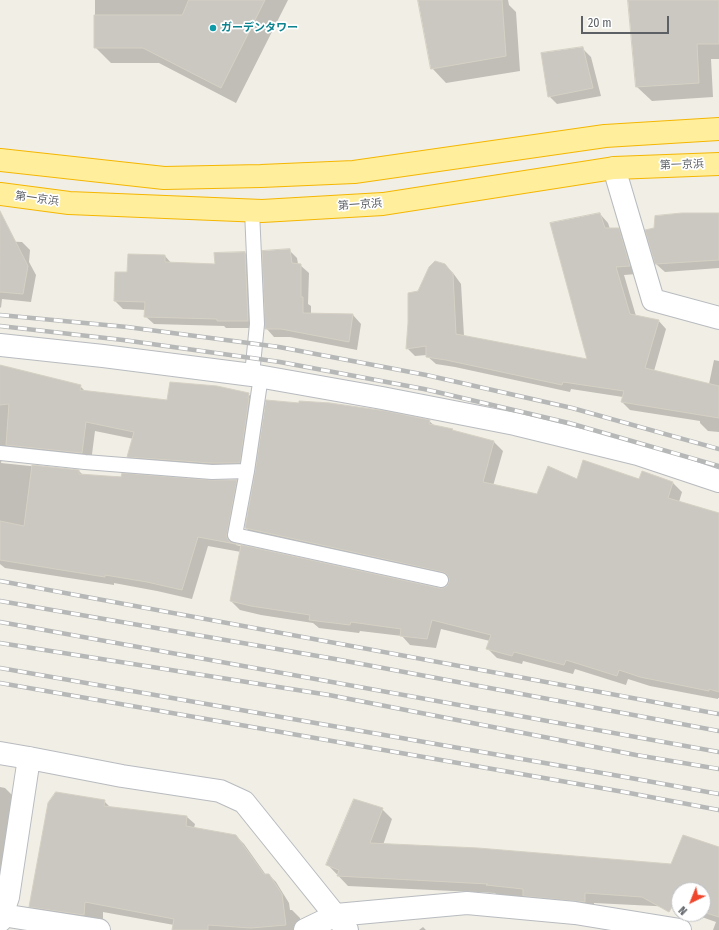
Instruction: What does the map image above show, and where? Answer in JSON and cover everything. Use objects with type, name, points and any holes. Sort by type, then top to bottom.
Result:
[{"type":"highway","points":[[0,160],[164,178],[268,176],[354,172],[605,136],[719,129]]},
{"type":"highway","name":"第一京浜","points":[[0,194],[69,203],[252,211],[383,204],[614,168],[719,164]]},
{"type":"street","points":[[614,168],[653,300],[719,318]]},
{"type":"street","points":[[0,345],[103,356],[256,376],[382,398],[515,424],[638,454],[719,481]]},
{"type":"street","points":[[0,753],[122,776],[220,791],[244,802],[341,923]]},
{"type":"street","points":[[29,758],[8,897],[1,918],[99,930]]},
{"type":"street","points":[[305,930],[467,903],[575,913],[680,930]]},
{"type":"lane","points":[[252,211],[257,324],[256,376],[248,471],[235,535],[441,580]]},
{"type":"lane","points":[[0,453],[85,462],[212,472],[248,471]]},
{"type":"building","name":"ガーデンタワー","points":[[189,0],[265,0],[221,88],[143,48],[94,48],[94,15],[182,15]]},
{"type":"building","points":[[418,0],[502,0],[506,56],[431,69]]},
{"type":"building","points":[[628,0],[719,0],[719,44],[697,44],[699,83],[636,87]]},
{"type":"building","points":[[583,47],[593,88],[548,97],[541,53]]},
{"type":"building","points":[[0,211],[28,266],[23,294],[0,292]]},
{"type":"building","points":[[600,213],[605,228],[619,228],[630,266],[616,267],[630,314],[659,320],[645,368],[719,386],[719,418],[621,402],[624,391],[563,382],[562,385],[426,357],[426,346],[406,349],[408,293],[418,291],[429,267],[435,261],[445,264],[453,274],[456,334],[587,359],[550,223]]},
{"type":"building","points":[[682,213],[719,213],[719,260],[655,264],[645,230],[654,228],[655,216]]},
{"type":"building","points":[[290,249],[292,263],[301,264],[301,297],[303,297],[303,313],[353,314],[349,342],[281,329],[265,329],[262,251]]},
{"type":"building","points":[[245,252],[248,321],[144,317],[145,302],[114,301],[115,272],[127,272],[128,254],[165,255],[165,262],[215,264],[214,253]]},
{"type":"building","points":[[0,365],[81,385],[80,390],[167,400],[170,382],[217,386],[249,393],[240,463],[212,463],[127,457],[134,432],[86,422],[82,453],[6,445],[9,404],[0,405]]},
{"type":"building","points":[[266,400],[299,403],[299,401],[330,403],[386,411],[430,420],[429,424],[453,429],[452,430],[494,441],[483,482],[537,494],[548,466],[577,479],[583,460],[639,479],[642,471],[673,482],[668,498],[719,513],[719,692],[640,677],[619,670],[617,676],[566,660],[564,665],[514,652],[512,656],[486,649],[491,635],[432,620],[427,639],[400,636],[401,629],[351,622],[350,625],[309,620],[310,615],[251,606],[230,601],[241,545],[198,537],[182,590],[105,575],[105,577],[0,560],[0,521],[24,526],[32,465],[79,470],[79,474],[121,477],[122,473],[211,480],[237,480],[227,534],[227,538],[230,542],[439,588],[447,586],[449,578],[447,574],[443,572],[245,528]]},
{"type":"building","points":[[56,792],[105,800],[104,806],[187,816],[186,826],[236,835],[264,874],[269,874],[282,894],[286,925],[251,928],[208,925],[208,930],[172,930],[174,919],[85,902],[84,915],[29,907],[48,803]]},
{"type":"building","points":[[354,799],[383,808],[370,843],[478,848],[671,864],[683,835],[719,847],[719,917],[711,914],[711,882],[671,882],[671,909],[669,912],[642,897],[585,893],[585,902],[523,896],[523,889],[486,885],[488,884],[337,876],[339,870],[326,865]]},
{"type":"railway","points":[[0,315],[127,327],[279,347],[426,375],[572,408],[719,449]]},
{"type":"railway","points":[[0,326],[123,340],[280,362],[424,389],[569,423],[719,466]]},
{"type":"railway","points":[[0,581],[719,714]]},
{"type":"railway","points":[[0,601],[335,659],[719,731]]},
{"type":"railway","points":[[0,622],[719,752]]},
{"type":"railway","points":[[0,643],[329,695],[636,755],[719,769]]},
{"type":"railway","points":[[0,668],[719,794]]},
{"type":"railway","points":[[0,683],[624,792],[719,810]]},
{"type":"place","name":"ガーデンタワー","points":[[213,28]]}]
